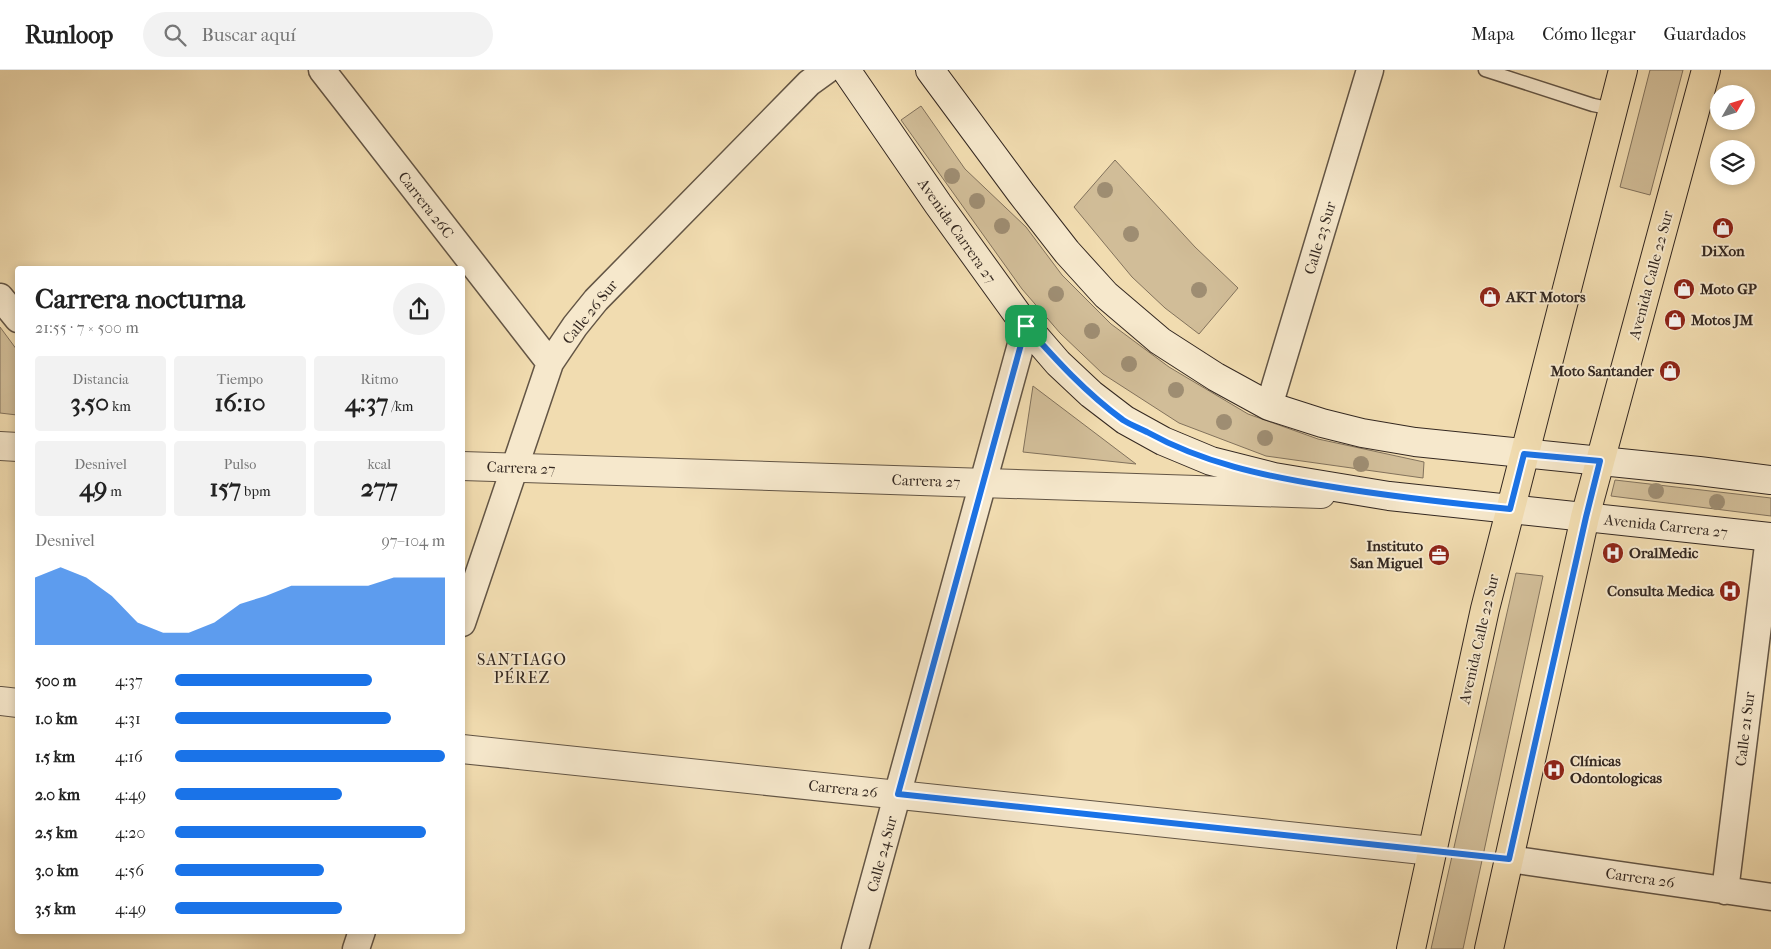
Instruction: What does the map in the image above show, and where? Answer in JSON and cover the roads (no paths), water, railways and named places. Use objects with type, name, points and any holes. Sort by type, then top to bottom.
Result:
[{"type":"main road","name":"Avenida Carrera 27","points":[[846,70],[938,204],[1026,326],[1058,363],[1091,394],[1125,420],[1163,441],[1211,461],[1274,477],[1389,496],[1770,537]]},
{"type":"main road","name":"Avenida Calle 22 Sur","points":[[1410,949],[1485,609],[1624,70]]},
{"type":"main road","name":"Avenida Calle 22 Sur","points":[[1489,949],[1586,517],[1706,70]]},
{"type":"main road","points":[[937,79],[1066,252],[1106,295],[1160,341],[1216,377],[1269,406],[1322,423],[1362,433],[1415,442],[1771,480]]},
{"type":"main road","points":[[0,446],[15,447]]},
{"type":"main road","name":"Carrera 27","points":[[465,466],[1389,496]]},
{"type":"main road","points":[[0,701],[15,703]]},
{"type":"main road","name":"Carrera 26","points":[[465,749],[1432,851]]},
{"type":"street","name":"Carrera 26C","points":[[322,70],[550,363]]},
{"type":"street","name":"Calle 26 Sur","points":[[465,614],[550,363],[575,326],[596,300],[808,83],[827,70]]},
{"type":"street","points":[[919,70],[937,79]]},
{"type":"street","name":"Calle 23 Sur","points":[[1269,406],[1370,70]]},
{"type":"street","points":[[0,297],[15,315]]},
{"type":"street","name":"Calle 24 Sur","points":[[855,949],[1026,326]]},
{"type":"street","name":"Calle 21 Sur","points":[[1725,891],[1770,537]]},
{"type":"street","name":"Carrera 26","points":[[1509,859],[1771,898]]},
{"type":"street","points":[[356,949],[361,934]]},
{"type":"lane","points":[[1485,70],[1593,105],[1613,109]]},
{"type":"place","name":"DiXon","points":[[1723,228]]},
{"type":"place","name":"Moto GP","points":[[1684,289]]},
{"type":"place","name":"AKT Motors","points":[[1490,297]]},
{"type":"place","name":"Motos JM","points":[[1675,320]]},
{"type":"place","name":"Moto Santander","points":[[1670,371]]},
{"type":"place","name":"OralMedic","points":[[1613,553]]},
{"type":"place","name":"Instituto San Miguel","points":[[1439,555]]},
{"type":"place","name":"Consulta Medica","points":[[1730,591]]},
{"type":"place","name":"Clínicas Odontologicas","points":[[1554,770]]},
{"type":"district","name":"SANTIAGO PÉREZ","points":[[522,668]]}]
